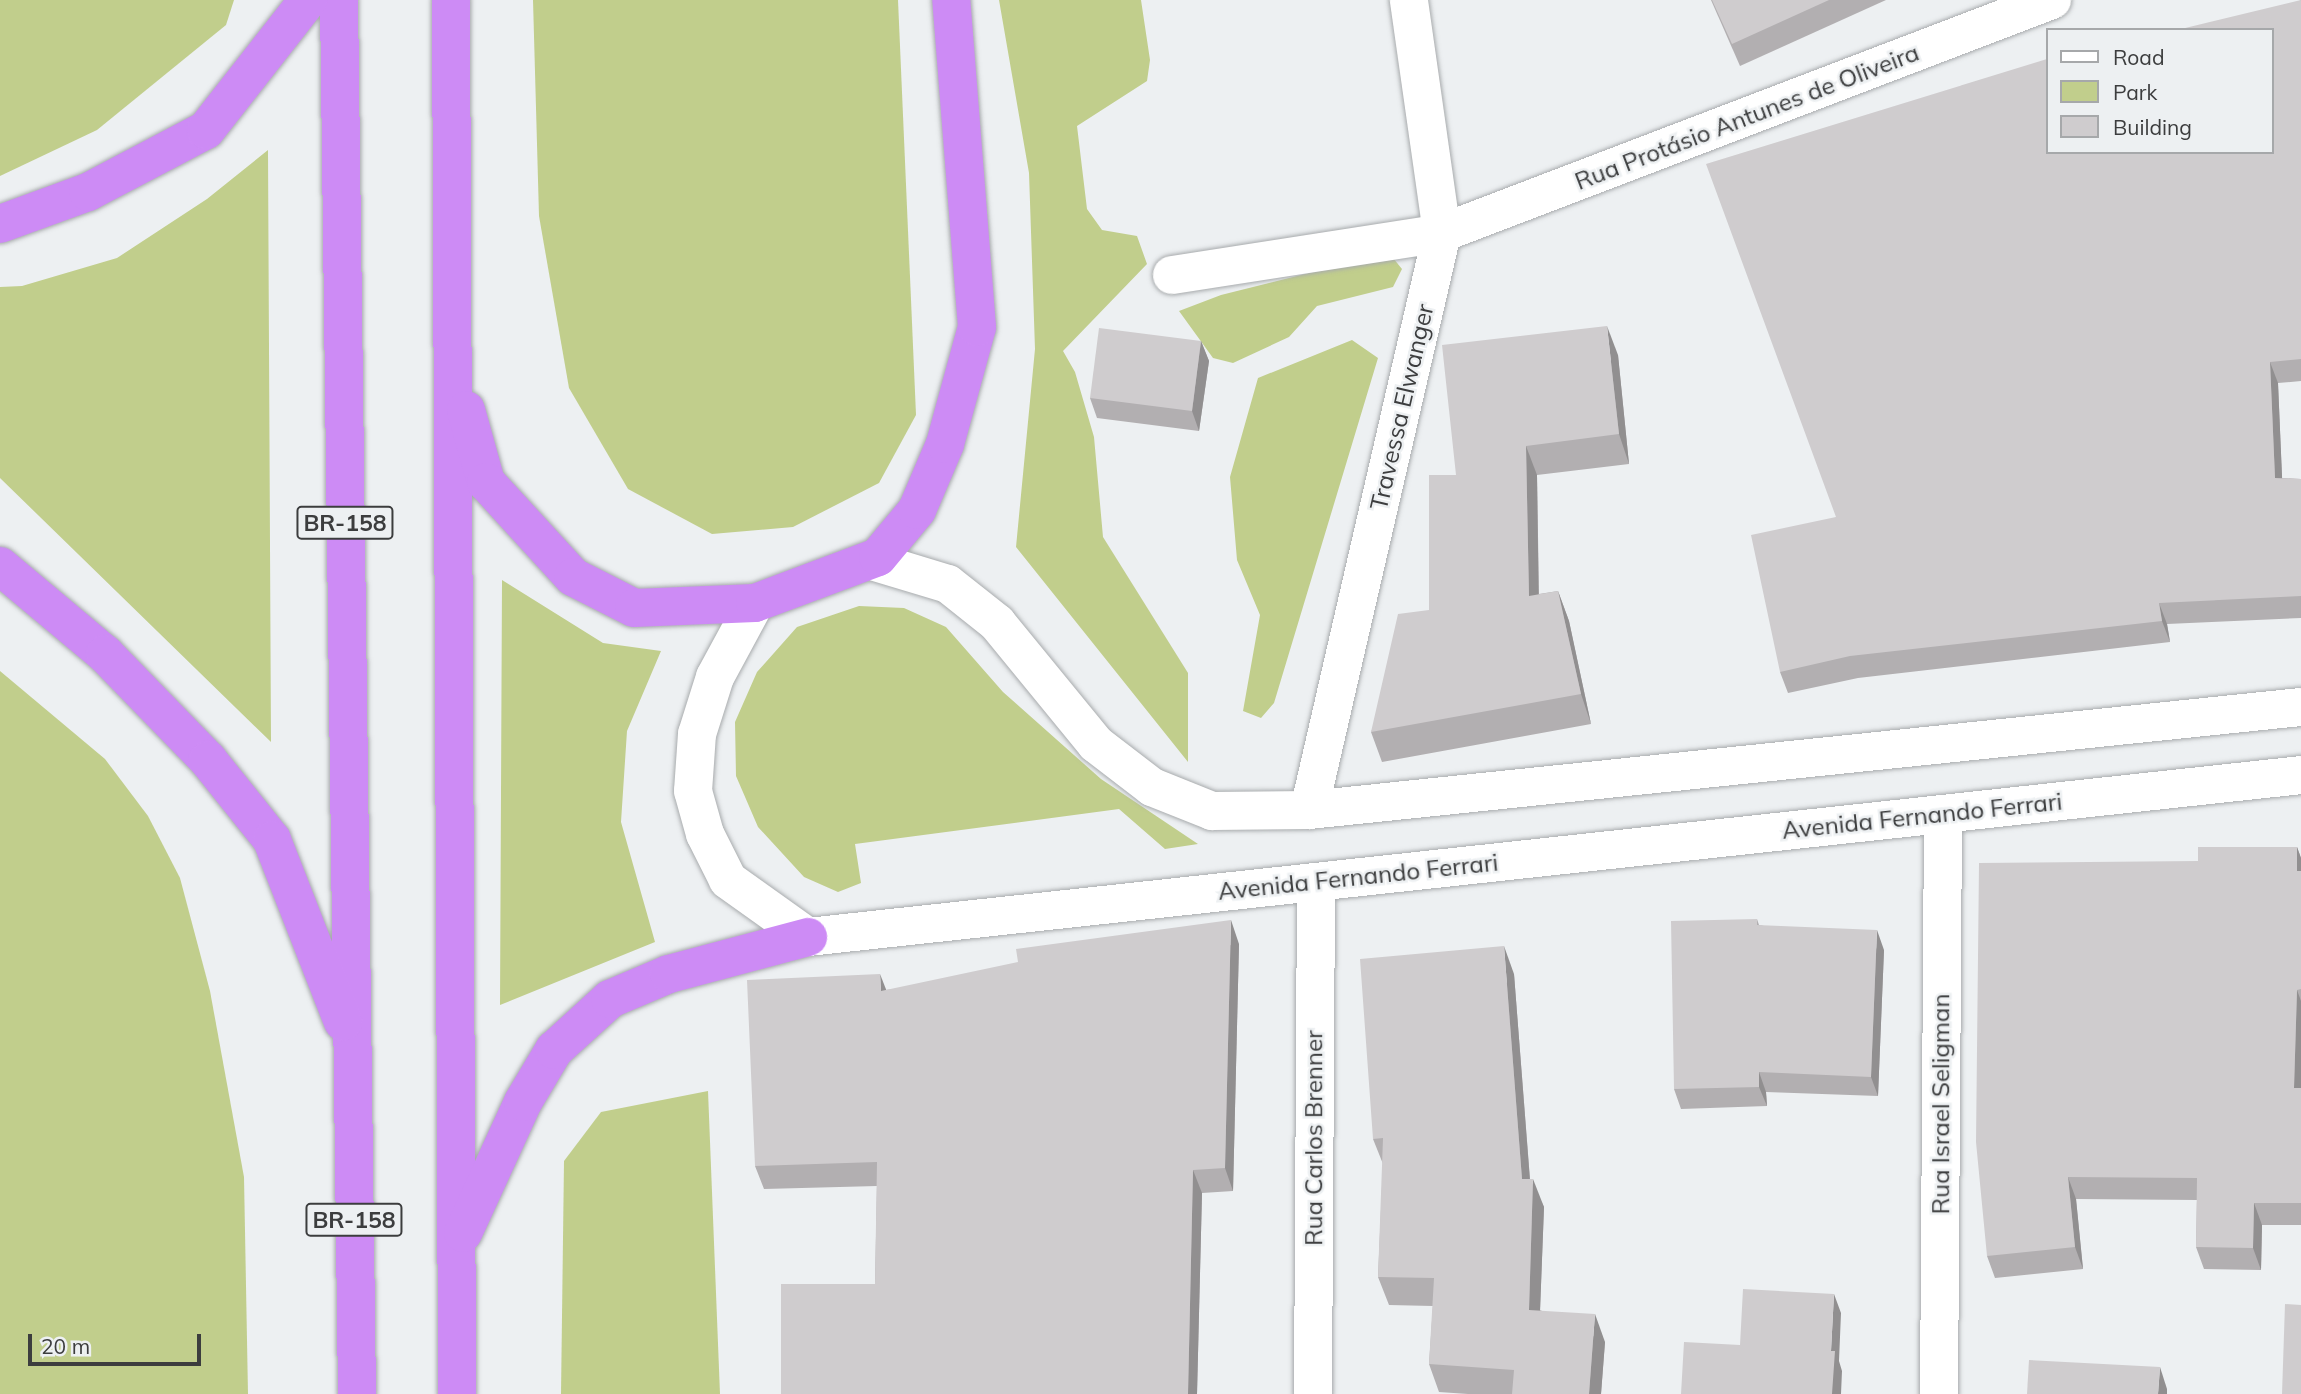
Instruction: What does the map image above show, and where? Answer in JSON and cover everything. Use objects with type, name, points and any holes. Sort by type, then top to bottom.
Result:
[{"type":"highway","points":[[0,224],[88,192],[206,130],[309,0]]},
{"type":"highway","name":"BR-158","points":[[339,0],[357,1394]]},
{"type":"highway","points":[[452,0],[457,1394]]},
{"type":"highway","points":[[452,362],[486,482],[573,577],[634,608],[755,603],[872,561],[917,510],[946,444],[977,327],[951,0]]},
{"type":"highway","points":[[0,566],[105,654],[208,760],[272,840],[352,1045]]},
{"type":"highway","points":[[458,1244],[523,1102],[554,1050],[610,999],[669,974],[808,937]]},
{"type":"street","name":"Travessa Elwanger","points":[[1310,810],[1442,233],[1409,0]]},
{"type":"street","name":"Rua Protásio Antunes de Oliveira","points":[[1172,275],[1442,233],[2053,0]]},
{"type":"street","points":[[872,561],[948,584],[997,623],[1096,744],[1152,787],[1212,811],[1310,810],[2301,707]]},
{"type":"street","points":[[755,603],[715,677],[697,734],[693,791],[705,834],[728,880],[808,937]]},
{"type":"street","name":"Avenida Fernando Ferrari","points":[[808,937],[2301,775]]},
{"type":"street","name":"Rua Israel Seligman","points":[[1939,1394],[1943,814]]},
{"type":"street","name":"Rua Carlos Brenner","points":[[1313,1394],[1316,882]]},
{"type":"green space","points":[[0,0],[234,0],[226,25],[97,130],[0,176]]},
{"type":"green space","points":[[533,0],[898,0],[916,415],[879,483],[793,527],[712,534],[628,489],[569,388],[539,216]]},
{"type":"green space","points":[[999,0],[1141,0],[1150,60],[1147,81],[1077,126],[1087,209],[1102,230],[1137,236],[1147,264],[1063,351],[1075,372],[1094,437],[1103,537],[1188,673],[1188,762],[1016,547],[1035,349],[1029,173]]},
{"type":"green space","points":[[268,150],[271,742],[0,478],[0,287],[22,286],[117,258],[207,199]]},
{"type":"green space","points":[[1389,253],[1402,269],[1393,287],[1317,306],[1289,337],[1233,363],[1213,358],[1179,311],[1221,295]]},
{"type":"green space","points":[[1352,340],[1378,358],[1274,703],[1261,718],[1243,711],[1260,615],[1237,560],[1230,477],[1258,378]]},
{"type":"green space","points":[[502,580],[603,643],[661,651],[627,731],[621,822],[655,942],[500,1005]]},
{"type":"green space","points":[[859,606],[904,608],[946,627],[1003,692],[1101,779],[1198,844],[1165,849],[1119,809],[855,844],[861,883],[838,892],[804,877],[758,827],[736,776],[735,722],[757,672],[797,627]]},
{"type":"green space","points":[[0,671],[105,759],[148,816],[180,878],[210,991],[244,1177],[248,1394],[0,1394]]},
{"type":"green space","points":[[708,1091],[720,1394],[561,1394],[564,1161],[601,1112]]},
{"type":"building","points":[[1712,0],[1829,0],[1732,44]]},
{"type":"building","points":[[2301,0],[2301,359],[2270,362],[2275,478],[2301,479],[2301,596],[2159,603],[2162,621],[1850,656],[1780,672],[1751,535],[1836,517],[1706,164],[2046,59],[2046,154],[2273,154],[2273,28],[2185,28]]},
{"type":"building","points":[[1607,326],[1619,434],[1526,446],[1529,596],[1558,591],[1581,694],[1371,732],[1398,614],[1429,610],[1429,475],[1456,475],[1442,345]]},
{"type":"building","points":[[1099,328],[1201,341],[1192,411],[1090,398]]},
{"type":"building","points":[[2198,847],[2297,847],[2297,871],[2301,871],[2301,989],[2297,990],[2294,1088],[2301,1088],[2301,1203],[2254,1203],[2253,1248],[2196,1247],[2197,1178],[2068,1177],[2075,1247],[1987,1256],[1976,1142],[1979,863],[2198,861]]},
{"type":"building","points":[[1757,919],[1757,925],[1877,930],[1871,1077],[1759,1072],[1759,1087],[1674,1089],[1671,921]]},
{"type":"building","points":[[1231,920],[1225,1168],[1193,1170],[1188,1394],[781,1394],[781,1284],[875,1284],[877,1162],[755,1166],[747,980],[880,974],[881,991],[1018,962],[1016,949]]},
{"type":"building","points":[[1504,946],[1522,1179],[1533,1179],[1529,1310],[1595,1314],[1589,1394],[1512,1394],[1514,1370],[1429,1364],[1434,1278],[1378,1277],[1383,1138],[1373,1139],[1360,959]]},
{"type":"building","points":[[1743,1289],[1834,1294],[1831,1351],[1835,1351],[1832,1394],[1681,1394],[1684,1342],[1740,1345]]},
{"type":"building","points":[[2285,1304],[2301,1305],[2301,1394],[2282,1394]]},
{"type":"building","points":[[2029,1360],[2160,1367],[2158,1394],[2027,1394]]}]
